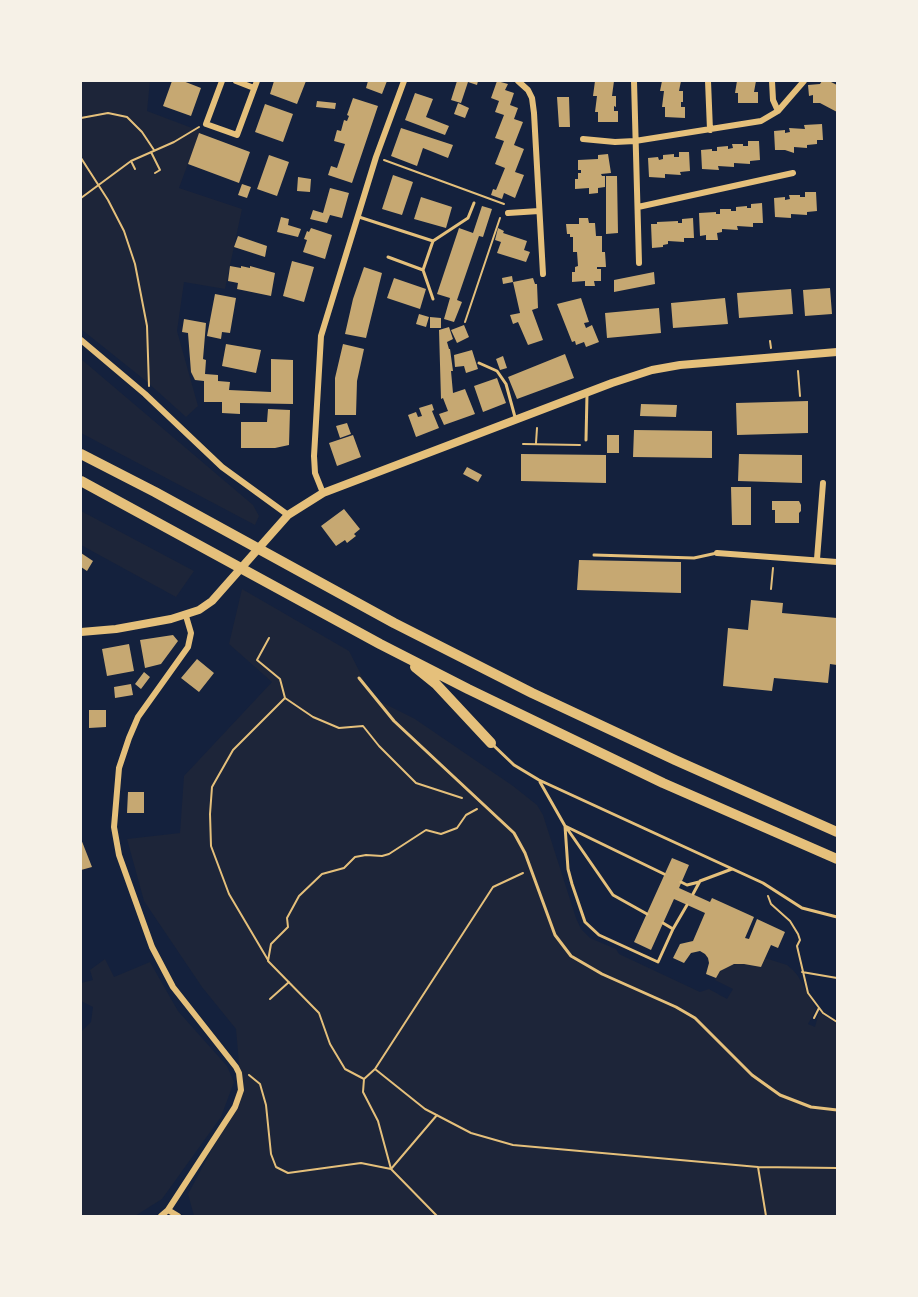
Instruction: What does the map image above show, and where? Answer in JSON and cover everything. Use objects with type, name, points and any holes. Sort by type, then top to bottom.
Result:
[{"type":"highway","points":[[81,454],[306,576],[532,693],[837,832]]},
{"type":"highway","points":[[81,481],[380,644],[595,751],[837,859]]},
{"type":"highway","points":[[380,644],[436,684],[491,743]]},
{"type":"main road","points":[[81,632],[116,629],[186,616],[212,601],[288,515],[323,493],[587,392],[652,370],[680,365],[837,352]]},
{"type":"street","points":[[222,81],[206,124],[237,135],[255,84],[236,81]]},
{"type":"street","points":[[323,493],[315,473],[314,456],[319,354],[324,327],[376,157],[404,81]]},
{"type":"street","points":[[518,81],[528,90],[533,105],[543,274]]},
{"type":"street","points":[[634,81],[639,263]]},
{"type":"street","points":[[708,81],[710,130]]},
{"type":"street","points":[[772,81],[772,100],[777,111]]},
{"type":"street","points":[[583,139],[635,141],[761,121],[777,111],[804,81]]},
{"type":"street","points":[[638,207],[794,173]]},
{"type":"street","points":[[508,213],[539,211]]},
{"type":"street","points":[[81,340],[145,394],[222,467],[288,515]]},
{"type":"street","points":[[817,559],[823,483]]},
{"type":"street","points":[[717,553],[837,562]]},
{"type":"street","points":[[161,1216],[168,1210],[240,1096],[241,1082],[236,1066],[173,987],[152,947],[119,855],[114,827],[119,768],[129,738],[138,717],[188,647],[191,633],[186,616]]},
{"type":"street","points":[[168,1210],[178,1216]]},
{"type":"lane","points":[[433,299],[423,270],[433,241],[468,218],[474,203]]},
{"type":"lane","points":[[357,216],[433,241]]},
{"type":"lane","points":[[388,257],[423,270]]},
{"type":"lane","points":[[479,363],[497,371],[506,384],[515,419]]},
{"type":"lane","points":[[586,440],[587,392]]},
{"type":"lane","points":[[594,555],[694,558],[717,553]]},
{"type":"lane","points":[[359,678],[394,721],[514,833],[531,870],[555,935],[571,956],[594,970],[695,1018],[752,1075],[780,1095],[811,1107],[837,1110]]},
{"type":"lane","points":[[491,743],[514,765],[539,780],[763,883],[802,908],[837,917]]},
{"type":"lane","points":[[539,780],[565,826],[613,895],[647,914]]},
{"type":"lane","points":[[565,826],[664,874]]},
{"type":"lane","points":[[565,826],[568,870],[585,922],[599,935],[658,962],[687,905]]},
{"type":"lane","points":[[681,882],[687,885],[734,869]]},
{"type":"lane","points":[[693,894],[700,881]]},
{"type":"lane","points":[[663,923],[673,929]]},
{"type":"path","points":[[81,118],[108,113],[128,117],[142,132],[152,151],[160,170],[155,172]]},
{"type":"path","points":[[81,198],[131,161],[174,142],[206,124]]},
{"type":"path","points":[[376,157],[505,202],[465,322]]},
{"type":"path","points":[[81,158],[108,200],[124,231],[135,264],[147,326],[149,386],[145,394]]},
{"type":"path","points":[[131,161],[135,169]]},
{"type":"path","points":[[484,203],[487,196]]},
{"type":"path","points":[[770,341],[771,348]]},
{"type":"path","points":[[798,371],[800,396]]},
{"type":"path","points":[[536,444],[537,428]]},
{"type":"path","points":[[523,444],[580,445]]},
{"type":"path","points":[[771,589],[773,567]]},
{"type":"path","points":[[269,638],[257,660],[280,679],[285,698],[313,717],[339,728],[363,726],[379,746],[416,783],[465,799]]},
{"type":"path","points":[[285,698],[233,750],[212,788],[211,846],[229,894],[268,961],[320,1013],[330,1044],[345,1069],[364,1079]]},
{"type":"path","points":[[268,961],[271,944],[288,927],[287,918],[299,896],[322,874],[344,868],[356,857],[389,854],[426,830],[441,834],[457,828],[466,815],[485,805]]},
{"type":"path","points":[[437,1216],[391,1169],[378,1121],[363,1092],[364,1079],[375,1070],[493,887],[531,870]]},
{"type":"path","points":[[763,883],[771,904],[790,921],[798,934],[800,940],[797,946],[808,993],[819,1008],[837,1022]]},
{"type":"path","points":[[802,972],[837,978]]},
{"type":"path","points":[[270,999],[290,982]]},
{"type":"path","points":[[814,1018],[819,1008]]},
{"type":"path","points":[[236,1066],[260,1084],[266,1106],[271,1154],[276,1167],[288,1173],[361,1164],[391,1169]]},
{"type":"path","points":[[375,1070],[425,1109],[471,1133],[513,1145],[758,1167],[837,1168]]},
{"type":"path","points":[[391,1169],[437,1115]]},
{"type":"path","points":[[758,1167],[766,1216]]},
{"type":"shaded area","points":[[81,81],[150,81],[147,111],[200,131],[179,188],[242,209],[225,289],[184,282],[177,331],[198,406],[186,417],[146,381],[81,329]]},
{"type":"shaded area","points":[[81,359],[253,505],[259,516],[255,525],[81,433]]},
{"type":"shaded area","points":[[81,511],[194,571],[176,597],[81,545]]},
{"type":"shaded area","points":[[242,589],[349,651],[373,698],[415,719],[537,805],[543,815],[576,918],[581,929],[590,938],[700,992],[709,989],[727,999],[733,989],[715,980],[718,973],[727,966],[765,958],[787,965],[793,970],[816,1009],[808,1024],[815,1027],[819,1012],[837,1024],[837,1216],[194,1216],[188,1194],[232,1112],[240,1075],[236,1029],[202,987],[144,901],[127,839],[180,833],[184,776],[272,682],[229,644]]},
{"type":"shaded area","points":[[105,959],[114,977],[150,962],[178,1011],[227,1066],[234,1082],[221,1117],[162,1199],[135,1216],[81,1216],[81,1032],[91,1022],[93,1007],[81,1001],[81,983],[93,980],[90,970]]},
{"type":"building","points":[[172,81],[183,81],[201,88],[191,116],[163,106]]},
{"type":"building","points":[[274,81],[306,81],[297,104],[270,94]]},
{"type":"building","points":[[368,81],[387,81],[382,94],[366,88]]},
{"type":"building","points":[[457,81],[478,81],[477,85],[468,82],[461,103],[451,100]]},
{"type":"building","points":[[497,81],[508,84],[505,90],[514,93],[510,105],[518,108],[514,119],[523,122],[514,145],[524,149],[515,172],[524,175],[515,198],[504,193],[502,199],[491,195],[493,189],[496,190],[505,168],[495,164],[504,141],[495,138],[504,115],[495,112],[499,101],[491,98]]},
{"type":"building","points":[[595,81],[614,81],[612,96],[616,96],[614,111],[618,111],[618,122],[598,122],[598,112],[595,112],[597,96],[593,96]]},
{"type":"building","points":[[662,81],[681,81],[679,91],[683,91],[681,107],[685,107],[685,118],[665,117],[665,107],[662,107],[664,91],[660,91]]},
{"type":"building","points":[[737,81],[756,81],[754,92],[758,92],[758,103],[738,103],[738,93],[735,93]]},
{"type":"building","points":[[822,81],[829,81],[837,85],[837,112],[820,103],[813,103],[813,95],[809,96],[808,85],[820,84]]},
{"type":"building","points":[[415,93],[433,99],[426,117],[449,126],[445,135],[405,120]]},
{"type":"building","points":[[557,97],[569,97],[570,127],[559,127]]},
{"type":"building","points":[[353,98],[378,106],[352,183],[328,175],[331,166],[337,168],[345,144],[334,141],[337,130],[341,131],[344,120],[347,121]]},
{"type":"building","points":[[317,101],[336,103],[335,109],[316,107]]},
{"type":"building","points":[[458,103],[469,108],[465,118],[454,114]]},
{"type":"building","points":[[265,104],[293,114],[283,142],[255,132]]},
{"type":"building","points":[[822,124],[823,140],[817,140],[817,144],[807,145],[807,148],[794,147],[794,153],[775,150],[774,131],[785,130],[785,133],[790,132],[789,128],[805,129],[804,125]]},
{"type":"building","points":[[401,128],[453,145],[448,158],[423,148],[417,166],[391,156]]},
{"type":"building","points":[[199,133],[250,152],[239,183],[188,164]]},
{"type":"building","points":[[748,141],[759,141],[760,160],[750,161],[750,164],[734,163],[734,167],[718,166],[719,170],[702,169],[701,150],[717,151],[717,147],[728,146],[728,149],[733,148],[732,144],[748,146]]},
{"type":"building","points":[[679,152],[689,152],[690,171],[680,172],[681,175],[665,174],[665,178],[649,177],[648,158],[658,157],[659,160],[663,159],[663,155],[674,154],[674,157],[679,157]]},
{"type":"building","points":[[608,154],[611,173],[601,174],[605,176],[605,187],[598,188],[598,193],[589,194],[589,188],[575,189],[575,179],[578,179],[578,173],[581,173],[581,170],[578,170],[578,160],[598,159],[598,155]]},
{"type":"building","points":[[269,155],[289,162],[277,196],[257,189]]},
{"type":"building","points":[[393,175],[413,182],[402,215],[382,209]]},
{"type":"building","points":[[606,176],[617,176],[618,233],[606,234]]},
{"type":"building","points":[[298,177],[311,179],[310,192],[297,191]]},
{"type":"building","points":[[242,184],[251,187],[247,198],[238,195]]},
{"type":"building","points":[[330,188],[349,193],[342,218],[330,215],[327,223],[310,219],[313,210],[323,213]]},
{"type":"building","points":[[805,192],[816,192],[817,211],[807,212],[807,215],[791,214],[791,218],[775,217],[774,198],[790,199],[789,195],[805,197]]},
{"type":"building","points":[[421,197],[452,207],[446,228],[414,219]]},
{"type":"building","points":[[762,203],[763,223],[753,223],[753,227],[737,226],[738,230],[722,229],[722,232],[717,233],[718,240],[706,240],[706,235],[700,236],[699,213],[716,212],[720,214],[720,209],[736,211],[736,207],[751,208],[751,204]]},
{"type":"building","points":[[482,206],[492,209],[483,237],[479,236],[457,300],[462,302],[454,322],[444,319],[450,298],[437,294],[459,228],[473,233]]},
{"type":"building","points":[[281,217],[289,219],[288,225],[301,229],[298,237],[277,232]]},
{"type":"building","points":[[579,218],[588,218],[589,223],[595,223],[596,236],[602,236],[602,252],[605,252],[606,267],[597,267],[601,269],[601,281],[594,281],[595,286],[585,286],[585,281],[572,282],[572,272],[575,272],[575,267],[578,266],[577,252],[573,252],[573,237],[567,234],[566,224],[579,224]]},
{"type":"building","points":[[693,218],[694,238],[684,238],[684,242],[668,241],[668,244],[663,247],[652,248],[651,224],[678,221],[682,223],[682,219]]},
{"type":"building","points":[[311,228],[332,235],[325,259],[303,252],[307,240],[304,239]]},
{"type":"building","points":[[498,228],[504,231],[503,233],[527,241],[524,250],[530,252],[526,262],[497,253],[501,242],[495,240]]},
{"type":"building","points":[[238,236],[267,246],[265,257],[234,247]]},
{"type":"building","points":[[292,261],[314,267],[304,302],[283,296]]},
{"type":"building","points":[[230,266],[250,268],[250,266],[275,273],[271,296],[237,289],[238,283],[228,281]]},
{"type":"building","points":[[364,267],[382,273],[366,338],[345,334],[353,299]]},
{"type":"building","points":[[654,272],[655,284],[614,292],[614,280]]},
{"type":"building","points":[[512,276],[513,282],[503,284],[502,278]]},
{"type":"building","points":[[394,278],[426,289],[420,309],[387,298]]},
{"type":"building","points":[[533,278],[537,284],[538,308],[532,310],[543,340],[528,345],[518,322],[513,324],[510,315],[520,313],[513,282]]},
{"type":"building","points":[[830,288],[832,314],[805,316],[803,290]]},
{"type":"building","points":[[791,289],[793,314],[739,318],[737,293]]},
{"type":"building","points":[[215,294],[236,298],[230,333],[222,332],[221,339],[207,336]]},
{"type":"building","points":[[581,298],[589,322],[584,323],[586,328],[592,325],[599,342],[586,347],[584,342],[576,345],[575,341],[572,342],[557,304]]},
{"type":"building","points":[[725,298],[728,324],[673,328],[671,303]]},
{"type":"building","points":[[659,308],[661,333],[607,338],[605,313]]},
{"type":"building","points":[[419,314],[429,317],[426,327],[416,324]]},
{"type":"building","points":[[430,317],[441,318],[441,328],[430,328]]},
{"type":"building","points":[[184,319],[206,323],[203,359],[206,360],[205,374],[218,375],[218,381],[230,382],[229,390],[271,392],[271,359],[293,360],[293,404],[240,403],[240,414],[222,413],[222,402],[204,402],[204,381],[195,380],[191,372],[188,333],[182,332]]},
{"type":"building","points":[[464,325],[469,337],[457,343],[451,330]]},
{"type":"building","points":[[449,327],[453,339],[447,342],[453,371],[451,371],[453,393],[465,389],[475,414],[444,425],[439,414],[448,411],[443,398],[441,399],[439,330]]},
{"type":"building","points":[[226,344],[261,350],[256,373],[222,366]]},
{"type":"building","points":[[343,344],[364,349],[357,381],[356,415],[335,415],[335,378]]},
{"type":"building","points":[[472,350],[478,369],[466,373],[464,366],[455,367],[454,355]]},
{"type":"building","points":[[565,354],[574,378],[517,399],[508,377]]},
{"type":"building","points":[[503,356],[507,368],[500,370],[496,359]]},
{"type":"building","points":[[497,378],[506,403],[483,412],[474,386]]},
{"type":"building","points":[[808,401],[808,433],[737,435],[736,403]]},
{"type":"building","points":[[432,404],[434,410],[432,411],[439,428],[416,437],[408,415],[416,412],[418,417],[422,416],[419,408]]},
{"type":"building","points":[[641,404],[677,405],[676,417],[640,416]]},
{"type":"building","points":[[268,409],[290,410],[289,445],[275,448],[241,448],[241,422],[267,422]]},
{"type":"building","points":[[347,423],[351,434],[340,438],[336,426]]},
{"type":"building","points":[[634,430],[712,431],[712,458],[633,457]]},
{"type":"building","points":[[353,435],[361,457],[337,466],[329,443]]},
{"type":"building","points":[[607,435],[619,435],[619,453],[607,453]]},
{"type":"building","points":[[521,454],[606,455],[606,483],[521,481]]},
{"type":"building","points":[[739,454],[802,455],[802,483],[738,481]]},
{"type":"building","points":[[467,467],[482,475],[478,482],[463,474]]},
{"type":"building","points":[[731,487],[751,487],[751,525],[732,525]]},
{"type":"building","points":[[772,501],[799,501],[801,511],[799,523],[775,523]]},
{"type":"building","points":[[344,509],[360,529],[354,534],[356,536],[347,543],[345,540],[336,546],[321,526]]},
{"type":"building","points":[[81,553],[93,561],[87,571],[81,567]]},
{"type":"building","points":[[579,560],[681,562],[681,593],[577,590]]},
{"type":"building","points":[[751,600],[783,603],[782,613],[837,618],[837,665],[830,664],[828,683],[774,678],[772,691],[723,686],[728,628],[748,630]]},
{"type":"building","points":[[173,635],[178,641],[161,664],[145,668],[140,640]]},
{"type":"building","points":[[129,644],[134,671],[107,676],[102,649]]},
{"type":"building","points":[[197,659],[214,673],[199,692],[181,678]]},
{"type":"building","points":[[144,672],[150,677],[141,689],[135,684]]},
{"type":"building","points":[[131,684],[133,695],[115,698],[114,687]]},
{"type":"building","points":[[89,710],[106,710],[106,727],[89,728]]},
{"type":"building","points":[[128,792],[144,792],[144,813],[127,813]]},
{"type":"building","points":[[81,839],[92,867],[81,870]]},
{"type":"building","points":[[672,858],[689,865],[679,888],[710,902],[712,898],[754,917],[745,938],[749,939],[757,919],[785,932],[778,948],[771,945],[761,967],[734,964],[720,971],[716,978],[706,974],[708,958],[700,951],[691,953],[684,963],[673,958],[680,944],[693,941],[705,913],[674,899],[651,950],[634,942]]}]
